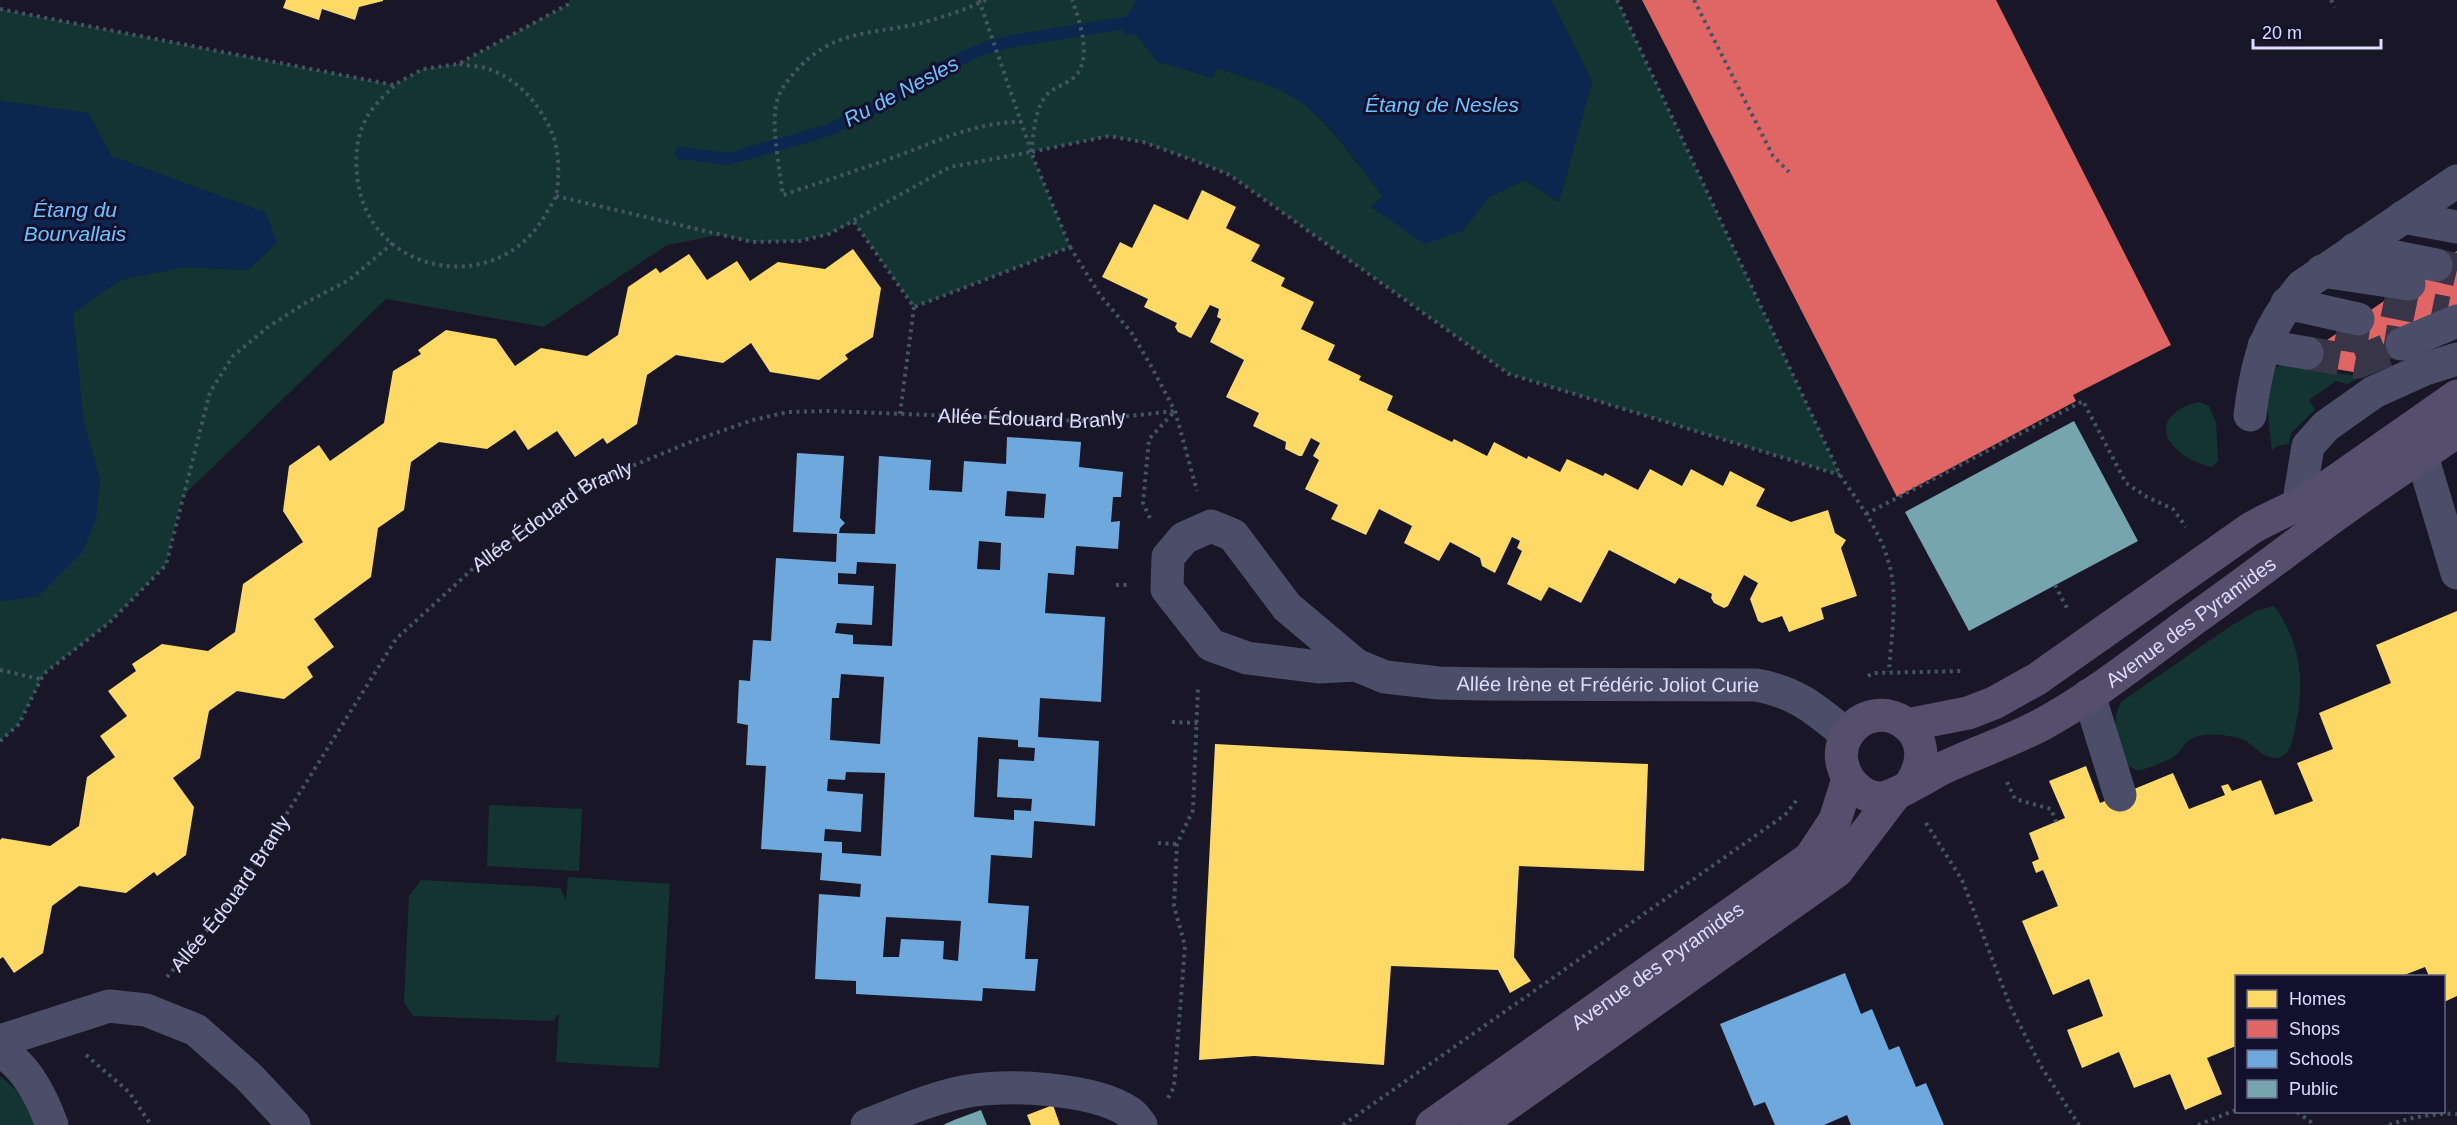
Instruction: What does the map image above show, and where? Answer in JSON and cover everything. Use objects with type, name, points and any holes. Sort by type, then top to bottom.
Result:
[{"type":"main road","name":"Avenue des Pyramides","points":[[1908,725],[1968,713],[2028,684],[2250,529],[2270,517],[2298,507],[2457,396]]},
{"type":"main road","name":"Avenue des Pyramides","points":[[1848,779],[1867,795],[1879,798],[1902,790],[2041,725],[2089,695],[2335,516],[2457,431]]},
{"type":"main road","name":"Avenue des Pyramides","points":[[1497,1119],[1837,871],[1918,773],[1922,762],[1922,749],[1917,736],[1908,725],[1896,718],[1882,716],[1868,718],[1856,724],[1847,735]]},
{"type":"main road","points":[[1847,735],[1842,746],[1841,757],[1848,779]]},
{"type":"main road","name":"Avenue des Pyramides","points":[[1432,1125],[1810,858],[1835,820],[1848,779]]},
{"type":"street","points":[[2424,206],[2457,227]]},
{"type":"street","points":[[2424,206],[2446,258]]},
{"type":"street","points":[[2250,415],[2256,372],[2290,305],[2424,206]]},
{"type":"street","points":[[2290,305],[2396,292]]},
{"type":"street","points":[[2290,305],[2347,326]]},
{"type":"street","points":[[2290,305],[2307,353]]},
{"type":"street","points":[[2298,507],[2308,446],[2326,426],[2374,392],[2425,369],[2457,359]]},
{"type":"street","points":[[2422,456],[2457,573]]},
{"type":"street","name":"Allée Irène et Frédéric Joliot Curie","points":[[1356,665],[1319,667],[1247,658],[1211,645],[1167,589],[1168,557],[1184,538],[1211,526],[1233,535],[1287,607],[1356,665],[1385,677],[1439,683],[1756,685],[1776,688],[1798,697],[1847,735]]},
{"type":"street","points":[[2089,695],[2120,795]]},
{"type":"street","points":[[0,1041],[109,1006],[146,1010],[196,1030],[249,1077],[294,1125]]},
{"type":"street","points":[[0,1051],[22,1069],[36,1089],[52,1125]]},
{"type":"street","points":[[867,1125],[933,1099],[966,1091],[1018,1088],[1065,1092],[1107,1102],[1130,1112],[1152,1116]]},
{"type":"path","points":[[458,64],[567,5],[570,0]]},
{"type":"path","points":[[979,0],[1031,152],[1070,247],[1100,295],[1131,332],[1175,411],[1202,506],[1211,526]]},
{"type":"path","points":[[986,0],[953,14],[916,24],[868,32],[830,42],[805,60],[781,87],[775,113],[783,195],[966,130],[996,122],[1021,122]]},
{"type":"path","points":[[1031,152],[1038,108],[1046,95],[1079,74],[1083,63],[1080,20],[1072,0]]},
{"type":"path","points":[[1617,0],[1840,475],[1881,540],[1889,562],[1892,583],[1889,672]]},
{"type":"path","points":[[1694,0],[1773,156],[1789,172]]},
{"type":"path","points":[[2331,0],[2335,7]]},
{"type":"path","points":[[0,9],[394,85]]},
{"type":"path","points":[[458,64],[486,68],[518,85],[536,103],[553,134],[558,156],[556,196],[541,224],[516,249],[484,264],[444,268],[410,257],[376,229],[358,193],[355,154],[367,117],[394,85],[423,69],[458,64]]},
{"type":"path","points":[[556,196],[752,242],[799,241],[829,234],[854,222],[950,167],[1109,136],[1143,142],[1230,175],[1509,374],[1840,475]]},
{"type":"path","points":[[854,222],[914,306],[900,414]]},
{"type":"path","points":[[0,741],[20,724],[41,679],[110,622],[166,565],[210,392],[233,356],[307,302],[349,280],[393,243]]},
{"type":"path","points":[[914,306],[1070,247]]},
{"type":"path","points":[[1866,514],[2083,401],[2126,483],[2147,497],[2173,509],[2188,529]]},
{"type":"path","points":[[1154,525],[1143,503],[1149,439],[1175,411]]},
{"type":"path","name":"Allée Édouard Branly","points":[[146,1010],[172,970],[219,916],[257,861],[396,639],[478,564],[586,485],[693,441],[788,412],[1084,421],[1175,411]]},
{"type":"path","points":[[2055,585],[2070,614]]},
{"type":"path","points":[[0,670],[41,679]]},
{"type":"path","points":[[1152,1116],[1174,1087],[1185,946],[1174,906],[1177,844],[1193,810],[1198,687]]},
{"type":"path","points":[[1172,722],[1198,723]]},
{"type":"path","points":[[2003,774],[2015,799],[2051,809],[2056,822]]},
{"type":"path","points":[[1926,823],[1962,880],[2011,1008],[2042,1068],[2079,1125]]},
{"type":"path","points":[[1158,843],[1177,844]]},
{"type":"path","points":[[51,1025],[129,1092],[151,1125]]},
{"type":"path","points":[[2198,1125],[2235,1110]]},
{"type":"path","points":[[2298,1113],[2315,1125]]},
{"type":"path","points":[[2389,1125],[2418,1116],[2438,1113],[2457,1114]]},
{"type":"green space","points":[[570,0],[1137,0],[1123,23],[1136,34],[1157,61],[1213,78],[1216,68],[1260,82],[1292,96],[1324,123],[1383,196],[1371,207],[1462,231],[1489,197],[1525,180],[1559,202],[1592,81],[1551,0],[1617,0],[1840,475],[1509,374],[1230,175],[1143,142],[1109,136],[1031,152],[1070,247],[914,307],[854,222],[829,234],[799,241],[752,242],[719,235],[667,245],[544,327],[386,299],[182,497],[166,565],[110,622],[46,672],[19,724],[0,741],[0,601],[39,596],[100,481],[83,419],[73,313],[120,280],[184,267],[248,270],[266,213],[111,156],[88,113],[0,101],[0,9],[394,85],[423,69],[458,64],[567,5]]},
{"type":"green space","points":[[2284,364],[2362,377],[2347,384],[2336,381],[2309,400],[2315,410],[2291,433],[2289,444],[2277,446],[2272,450],[2267,407],[2274,368]]},
{"type":"green space","points":[[2199,402],[2209,406],[2216,423],[2218,461],[2212,467],[2182,454],[2173,446],[2166,428],[2175,413]]},
{"type":"green space","points":[[2274,606],[2290,635],[2299,665],[2298,712],[2294,736],[2285,753],[2272,758],[2262,754],[2244,740],[2226,735],[2209,735],[2192,739],[2176,755],[2138,771],[2127,765],[2116,734],[2117,710],[2121,702],[2229,627],[2258,610]]},
{"type":"green space","points":[[489,805],[582,809],[579,871],[487,866]]},
{"type":"green space","points":[[568,877],[670,884],[659,1068],[556,1062],[559,1013],[553,1021],[413,1016],[404,1002],[409,896],[421,880],[560,888],[566,900]]},
{"type":"green space","points":[[0,1076],[22,1098],[36,1125],[0,1125]]},
{"type":"water","name":"Étang de Nesles","points":[[1137,0],[1551,0],[1592,81],[1559,202],[1525,180],[1489,197],[1462,231],[1425,244],[1371,207],[1383,196],[1333,132],[1299,101],[1270,86],[1216,68],[1213,78],[1157,61],[1136,34],[1124,35],[1123,23]]},
{"type":"water","name":"Étang du Bourvallais","points":[[0,101],[88,113],[111,156],[266,213],[277,243],[248,270],[184,267],[120,280],[73,313],[83,419],[100,481],[96,519],[83,551],[39,596],[0,601]]},
{"type":"building: Homes","points":[[286,0],[383,1],[359,7],[355,20],[322,9],[319,20],[283,8]]},
{"type":"building: Homes","points":[[1202,190],[1236,207],[1226,228],[1260,245],[1251,261],[1285,278],[1281,286],[1314,302],[1301,329],[1335,345],[1328,360],[1361,376],[1359,380],[1393,396],[1387,410],[1452,442],[1454,439],[1487,456],[1494,442],[1527,459],[1528,456],[1560,472],[1567,459],[1603,476],[1605,473],[1638,490],[1650,469],[1682,486],[1691,469],[1723,486],[1730,471],[1765,489],[1756,506],[1791,522],[1828,510],[1835,533],[1846,540],[1841,548],[1857,596],[1821,608],[1824,619],[1789,632],[1782,616],[1762,623],[1758,621],[1750,599],[1758,583],[1744,575],[1728,606],[1724,608],[1714,603],[1711,598],[1712,594],[1679,578],[1675,584],[1609,550],[1581,603],[1549,587],[1541,601],[1507,584],[1522,551],[1517,548],[1520,541],[1512,537],[1495,573],[1482,566],[1480,558],[1450,542],[1439,561],[1404,543],[1412,526],[1379,509],[1366,535],[1331,519],[1338,505],[1305,489],[1319,460],[1313,456],[1320,443],[1311,438],[1302,456],[1299,456],[1285,449],[1286,442],[1253,426],[1259,413],[1226,397],[1244,360],[1210,342],[1221,319],[1217,317],[1219,309],[1210,305],[1191,338],[1178,332],[1175,327],[1177,323],[1144,307],[1148,299],[1102,277],[1120,242],[1132,248],[1154,204],[1188,220]]},
{"type":"building: Homes","points":[[853,249],[881,288],[873,337],[845,355],[848,359],[819,380],[770,372],[751,343],[723,363],[676,355],[647,375],[637,424],[607,444],[603,438],[575,457],[557,431],[528,450],[515,430],[487,449],[439,442],[411,462],[404,510],[378,528],[371,577],[314,619],[334,647],[307,667],[313,677],[284,699],[237,691],[209,711],[200,758],[173,778],[194,807],[186,855],[157,876],[154,872],[126,893],[79,886],[52,906],[43,953],[14,973],[3,957],[0,959],[0,840],[2,838],[50,846],[79,826],[87,777],[115,757],[100,736],[127,716],[108,691],[136,671],[132,664],[162,644],[208,651],[235,632],[243,584],[303,542],[283,511],[289,466],[319,445],[330,461],[384,423],[393,371],[421,354],[418,350],[446,330],[496,339],[515,366],[541,348],[587,356],[618,335],[628,287],[656,268],[660,273],[689,254],[707,280],[737,261],[750,281],[778,262],[825,269]]},
{"type":"building: Homes","points":[[2457,611],[2457,996],[2445,1002],[2445,975],[2429,975],[2425,967],[2405,975],[2235,975],[2235,1046],[2207,1058],[2222,1094],[2185,1110],[2170,1074],[2134,1088],[2119,1052],[2082,1068],[2067,1030],[2103,1016],[2089,979],[2053,995],[2022,921],[2058,906],[2043,870],[2036,873],[2032,862],[2039,859],[2029,833],[2065,818],[2049,781],[2086,766],[2100,803],[2173,773],[2189,809],[2225,795],[2221,786],[2228,784],[2232,791],[2261,780],[2275,815],[2313,801],[2297,763],[2333,749],[2319,713],[2391,683],[2376,645]]},
{"type":"building: Homes","points":[[1215,744],[1648,764],[1644,871],[1519,866],[1514,957],[1531,981],[1510,993],[1498,970],[1391,966],[1384,1065],[1254,1056],[1199,1060]]},
{"type":"building: Homes","points":[[1053,1105],[1060,1125],[1031,1125],[1027,1115]]},
{"type":"building: Shops","points":[[1642,0],[1996,0],[2171,345],[2073,395],[2076,401],[1897,497]]},
{"type":"building: Shops","points":[[2457,251],[2457,306],[2359,373],[2295,362]]},
{"type":"building: Schools","points":[[1007,437],[1081,442],[1079,467],[1123,472],[1121,497],[1113,497],[1111,522],[1120,521],[1118,549],[1076,546],[1074,575],[1048,573],[1045,613],[1105,617],[1101,702],[1040,698],[1038,737],[1099,741],[1095,826],[1034,821],[1032,858],[991,855],[988,903],[1029,906],[1025,959],[1038,959],[1035,991],[983,988],[982,1001],[856,994],[856,981],[815,979],[819,894],[860,897],[861,884],[820,880],[822,853],[761,849],[766,766],[746,765],[748,725],[737,723],[739,680],[750,681],[753,640],[771,641],[776,558],[836,562],[837,534],[793,532],[797,453],[844,456],[840,518],[845,523],[839,533],[875,534],[879,456],[931,460],[929,490],[962,492],[964,461],[1006,464]],"holes":[[[1007,491],[1046,494],[1044,518],[1005,516]],[[979,541],[1001,543],[1000,570],[977,569]],[[857,562],[896,564],[892,646],[853,644],[853,635],[835,633],[837,623],[872,625],[874,586],[838,584],[838,573],[856,574]],[[841,674],[884,677],[880,744],[830,740],[832,698],[839,698]],[[978,737],[1018,740],[1018,747],[1035,748],[1034,761],[999,759],[997,797],[1032,799],[1031,811],[1014,810],[1014,820],[974,817]],[[846,772],[885,773],[881,856],[842,853],[842,842],[824,841],[825,829],[861,832],[863,794],[827,791],[828,779],[845,780]],[[886,917],[961,921],[958,961],[943,959],[944,941],[901,939],[899,957],[883,957]]]},
{"type":"building: Schools","points":[[1845,973],[1861,1014],[1872,1009],[1889,1050],[1899,1046],[1916,1087],[1926,1083],[1944,1125],[1851,1125],[1847,1115],[1824,1125],[1775,1125],[1765,1102],[1754,1106],[1720,1024]]},
{"type":"building: Public","points":[[2074,421],[2138,541],[1969,631],[1905,512]]},
{"type":"building: Public","points":[[981,1110],[987,1125],[943,1125],[954,1120]]},
{"type":"waterway","name":"Ru de Nesles","points":[[681,153],[728,159],[826,131],[875,108],[926,75],[980,50],[1008,42],[1123,23]]},
{"type":"tunnel","points":[[2436,265],[2457,270]]},
{"type":"tunnel","points":[[2384,300],[2447,313]]},
{"type":"tunnel","points":[[2336,333],[2402,344]]},
{"type":"tunnel","points":[[2307,353],[2358,362],[2402,344]]}]
